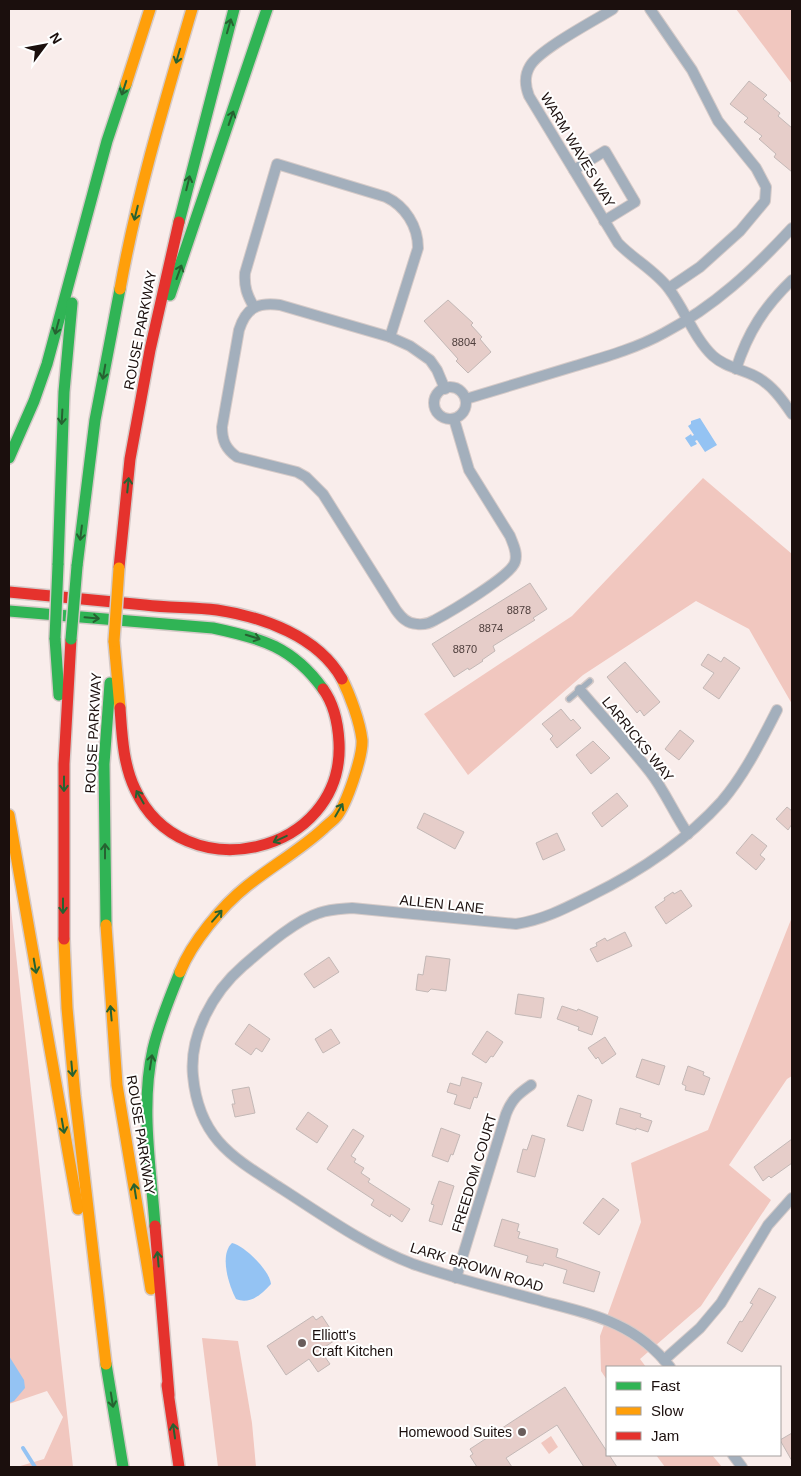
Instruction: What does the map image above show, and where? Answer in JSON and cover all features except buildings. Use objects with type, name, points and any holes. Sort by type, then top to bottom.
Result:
[{"type":"main road","points":[[9,458],[34,401],[47,364],[107,141],[150,9]]},
{"type":"main road","name":"ROUSE PARKWAY","points":[[123,1467],[104,1352],[67,1008],[64,915],[64,764],[70,639],[76,566],[95,420],[126,254],[164,102],[192,9]]},
{"type":"main road","name":"ROUSE PARKWAY","points":[[179,1467],[169,1395],[117,1085],[105,909],[104,764],[119,568],[130,459],[150,350],[187,187],[234,9]]},
{"type":"main road","points":[[150,350],[190,240],[267,9]]},
{"type":"main road","points":[[64,764],[55,638],[64,383],[68,330],[83,229]]},
{"type":"main road","points":[[9,592],[162,607],[216,610],[241,615],[282,628],[313,646],[334,664],[351,696],[362,741],[354,780],[338,815],[309,842],[247,886],[226,906],[208,927],[184,962],[169,999],[153,1048],[148,1081],[147,1119],[169,1395]]},
{"type":"main road","points":[[9,611],[213,628],[266,641],[297,658],[313,673],[326,691],[333,706],[340,739],[339,761],[335,780],[314,816],[301,828],[272,843],[254,849],[235,852],[201,846],[175,835],[165,827],[142,803],[127,768],[114,641]]},
{"type":"main road","points":[[9,814],[104,1352]]},
{"type":"street","name":"WARM WAVES WAY","points":[[613,9],[542,53],[530,64],[527,72],[526,88],[529,96],[618,243],[669,288],[687,320],[713,356],[765,383],[784,401],[792,414]]},
{"type":"street","points":[[650,9],[692,70],[718,121],[756,168],[766,187],[765,201],[740,231],[700,267],[669,288]]},
{"type":"street","points":[[574,170],[605,151],[635,202],[604,221]]},
{"type":"street","points":[[254,307],[246,294],[244,286],[245,273],[277,164],[386,197],[402,207],[415,229],[418,238],[418,248],[390,337]]},
{"type":"street","points":[[466,399],[611,355],[662,334],[718,299],[747,275],[792,228]]},
{"type":"street","points":[[736,369],[742,350],[760,315],[792,280]]},
{"type":"street","points":[[445,389],[437,370],[430,360],[410,346],[390,337],[269,303],[254,307],[242,322],[239,330],[222,427],[222,437],[229,451],[237,457],[298,472],[315,484],[396,610],[402,618],[410,623],[419,625],[435,620],[504,576],[515,562],[515,547],[510,536],[469,470],[454,419]]},
{"type":"street","points":[[456,388],[462,392],[466,399],[464,412],[454,419],[445,419],[437,413],[435,408],[434,401],[436,395],[445,389],[456,388]]},
{"type":"street","name":"LARRICKS WAY","points":[[580,690],[650,772],[665,793],[676,817],[688,834]]},
{"type":"street","name":"ALLEN LANE","points":[[227,1151],[210,1131],[198,1106],[192,1068],[193,1051],[214,998],[225,983],[254,956],[301,921],[318,913],[334,909],[352,908],[499,924],[516,924],[531,922],[566,908],[620,881],[688,834],[722,800],[734,784],[759,746],[777,710]]},
{"type":"street","name":"FREEDOM COURT","points":[[456,1278],[506,1114],[511,1102],[520,1092],[531,1085]]},
{"type":"street","name":"LARK BROWN ROAD","points":[[227,1151],[238,1161],[388,1254],[456,1278],[603,1318],[641,1338],[667,1364]]},
{"type":"street","points":[[667,1364],[722,1303],[768,1225],[792,1198]]},
{"type":"street","points":[[735,1456],[742,1467]]},
{"type":"lane","points":[[569,699],[590,681]]},
{"type":"shaded area","points":[[736,9],[792,9],[792,84]]},
{"type":"shaded area","points":[[703,478],[792,554],[792,704],[749,629],[696,601],[583,675],[468,775],[424,714],[572,616]]},
{"type":"shaded area","points":[[9,891],[73,1467],[17,1467],[44,1459],[63,1417],[47,1391],[9,1404]]},
{"type":"shaded area","points":[[792,917],[792,1076],[787,1079],[729,1165],[771,1200],[701,1306],[640,1359],[645,1366],[606,1366],[606,1378],[601,1371],[600,1336],[641,1222],[631,1163],[708,1130]]},
{"type":"shaded area","points":[[202,1338],[238,1341],[252,1423],[256,1467],[218,1467]]},
{"type":"shaded area","points":[[551,1436],[558,1447],[549,1454],[541,1443]]},
{"type":"shaded area","points":[[657,1456],[713,1456],[722,1467],[665,1467]]},
{"type":"water","points":[[700,418],[717,445],[705,452],[697,440],[695,441],[697,444],[691,447],[685,438],[691,434],[692,436],[694,435],[688,426],[691,424],[691,421]]},
{"type":"water","points":[[232,1243],[256,1260],[270,1279],[271,1284],[260,1295],[251,1300],[236,1299],[226,1271],[226,1255]]},
{"type":"water","points":[[9,1356],[24,1380],[25,1388],[14,1401],[9,1403]]},
{"type":"waterway","points":[[23,1448],[35,1467]]},
{"type":"traffic: fast","points":[[179,222],[234,9]]},
{"type":"traffic: fast","points":[[170,295],[267,9]]},
{"type":"traffic: fast","points":[[9,458],[34,401],[47,364],[107,141],[126,84]]},
{"type":"traffic: fast","points":[[77,566],[95,420],[120,289]]},
{"type":"traffic: fast","points":[[58,565],[64,392],[72,303]]},
{"type":"traffic: fast","points":[[55,638],[58,565]]},
{"type":"traffic: fast","points":[[71,639],[77,566]]},
{"type":"traffic: fast","points":[[9,611],[213,628],[230,632],[275,646],[300,663],[323,689]]},
{"type":"traffic: fast","points":[[55,638],[59,695]]},
{"type":"traffic: fast","points":[[106,925],[104,764],[110,683]]},
{"type":"traffic: fast","points":[[155,1226],[147,1115],[149,1071],[158,1030],[180,972]]},
{"type":"traffic: fast","points":[[106,1364],[123,1467]]},
{"type":"traffic: slow","points":[[126,84],[150,9]]},
{"type":"traffic: slow","points":[[120,289],[143,183],[192,9]]},
{"type":"traffic: slow","points":[[114,641],[119,568]]},
{"type":"traffic: slow","points":[[114,641],[120,708]]},
{"type":"traffic: slow","points":[[180,972],[200,937],[237,894],[314,837],[341,810],[350,790],[362,747],[359,725],[342,679]]},
{"type":"traffic: slow","points":[[9,815],[78,1209]]},
{"type":"traffic: slow","points":[[106,925],[117,1085],[151,1289]]},
{"type":"traffic: slow","points":[[64,939],[67,1008],[75,1096],[106,1364]]},
{"type":"traffic: jam","points":[[119,568],[130,459],[150,350],[179,222]]},
{"type":"traffic: jam","points":[[9,592],[235,613],[288,631],[304,640],[332,664],[342,679]]},
{"type":"traffic: jam","points":[[64,939],[64,764],[71,639]]},
{"type":"traffic: jam","points":[[120,708],[124,749],[131,779],[135,789],[158,821],[188,841],[222,849],[257,846],[289,834],[316,812],[334,781],[339,742],[333,707],[323,689]]},
{"type":"traffic: jam","points":[[155,1226],[169,1395]]},
{"type":"traffic: jam","points":[[167,1385],[179,1467]]},
{"type":"place","name":"Elliott's Craft Kitchen","points":[[302,1343]]},
{"type":"place","name":"Homewood Suites","points":[[522,1432]]}]
